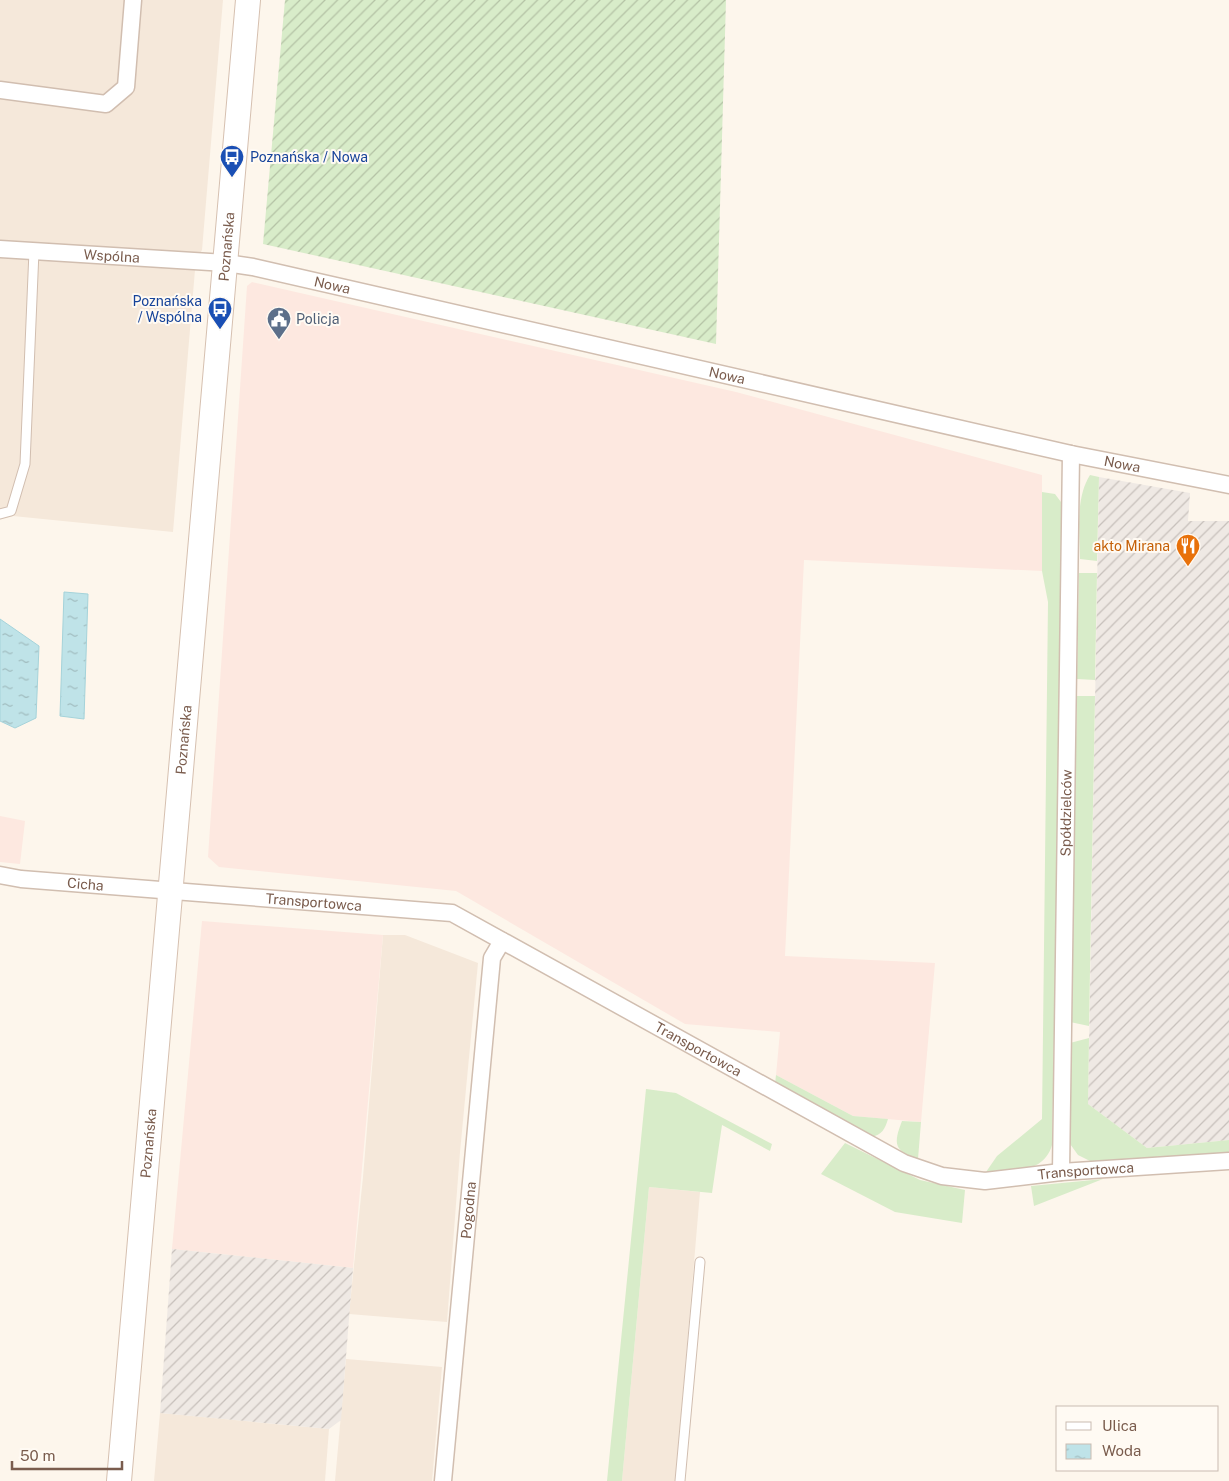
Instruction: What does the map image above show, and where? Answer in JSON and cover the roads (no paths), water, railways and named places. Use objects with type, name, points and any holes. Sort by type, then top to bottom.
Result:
[{"type":"main road","name":"Poznańska","points":[[119,1481],[248,0]]},
{"type":"street","points":[[0,90],[106,104],[126,87],[133,0]]},
{"type":"street","name":"Wspólna","points":[[0,249],[226,263]]},
{"type":"street","name":"Nowa","points":[[226,263],[253,267],[1071,454],[1229,485]]},
{"type":"street","name":"Spółdzielców","points":[[1061,1172],[1071,454]]},
{"type":"street","name":"Cicha","points":[[0,875],[21,879],[171,892]]},
{"type":"street","name":"Transportowca","points":[[171,892],[452,913],[915,1169],[942,1176],[985,1181],[1061,1172],[1229,1161]]},
{"type":"street","name":"Pogodna","points":[[442,1481],[492,958],[502,941]]},
{"type":"lane","points":[[0,514],[11,510],[25,464],[34,251]]},
{"type":"lane","points":[[680,1481],[700,1262]]},
{"type":"water","points":[[64,592],[88,594],[84,719],[60,716]]},
{"type":"water","points":[[0,619],[39,646],[36,718],[15,728],[0,721]]},
{"type":"place","name":"Poznańska / Nowa","points":[[232,178]]},
{"type":"place","name":"Poznańska / Wspólna","points":[[220,330]]},
{"type":"place","name":"Policja","points":[[279,340]]},
{"type":"place","name":"akto Mirana","points":[[1188,567]]}]
